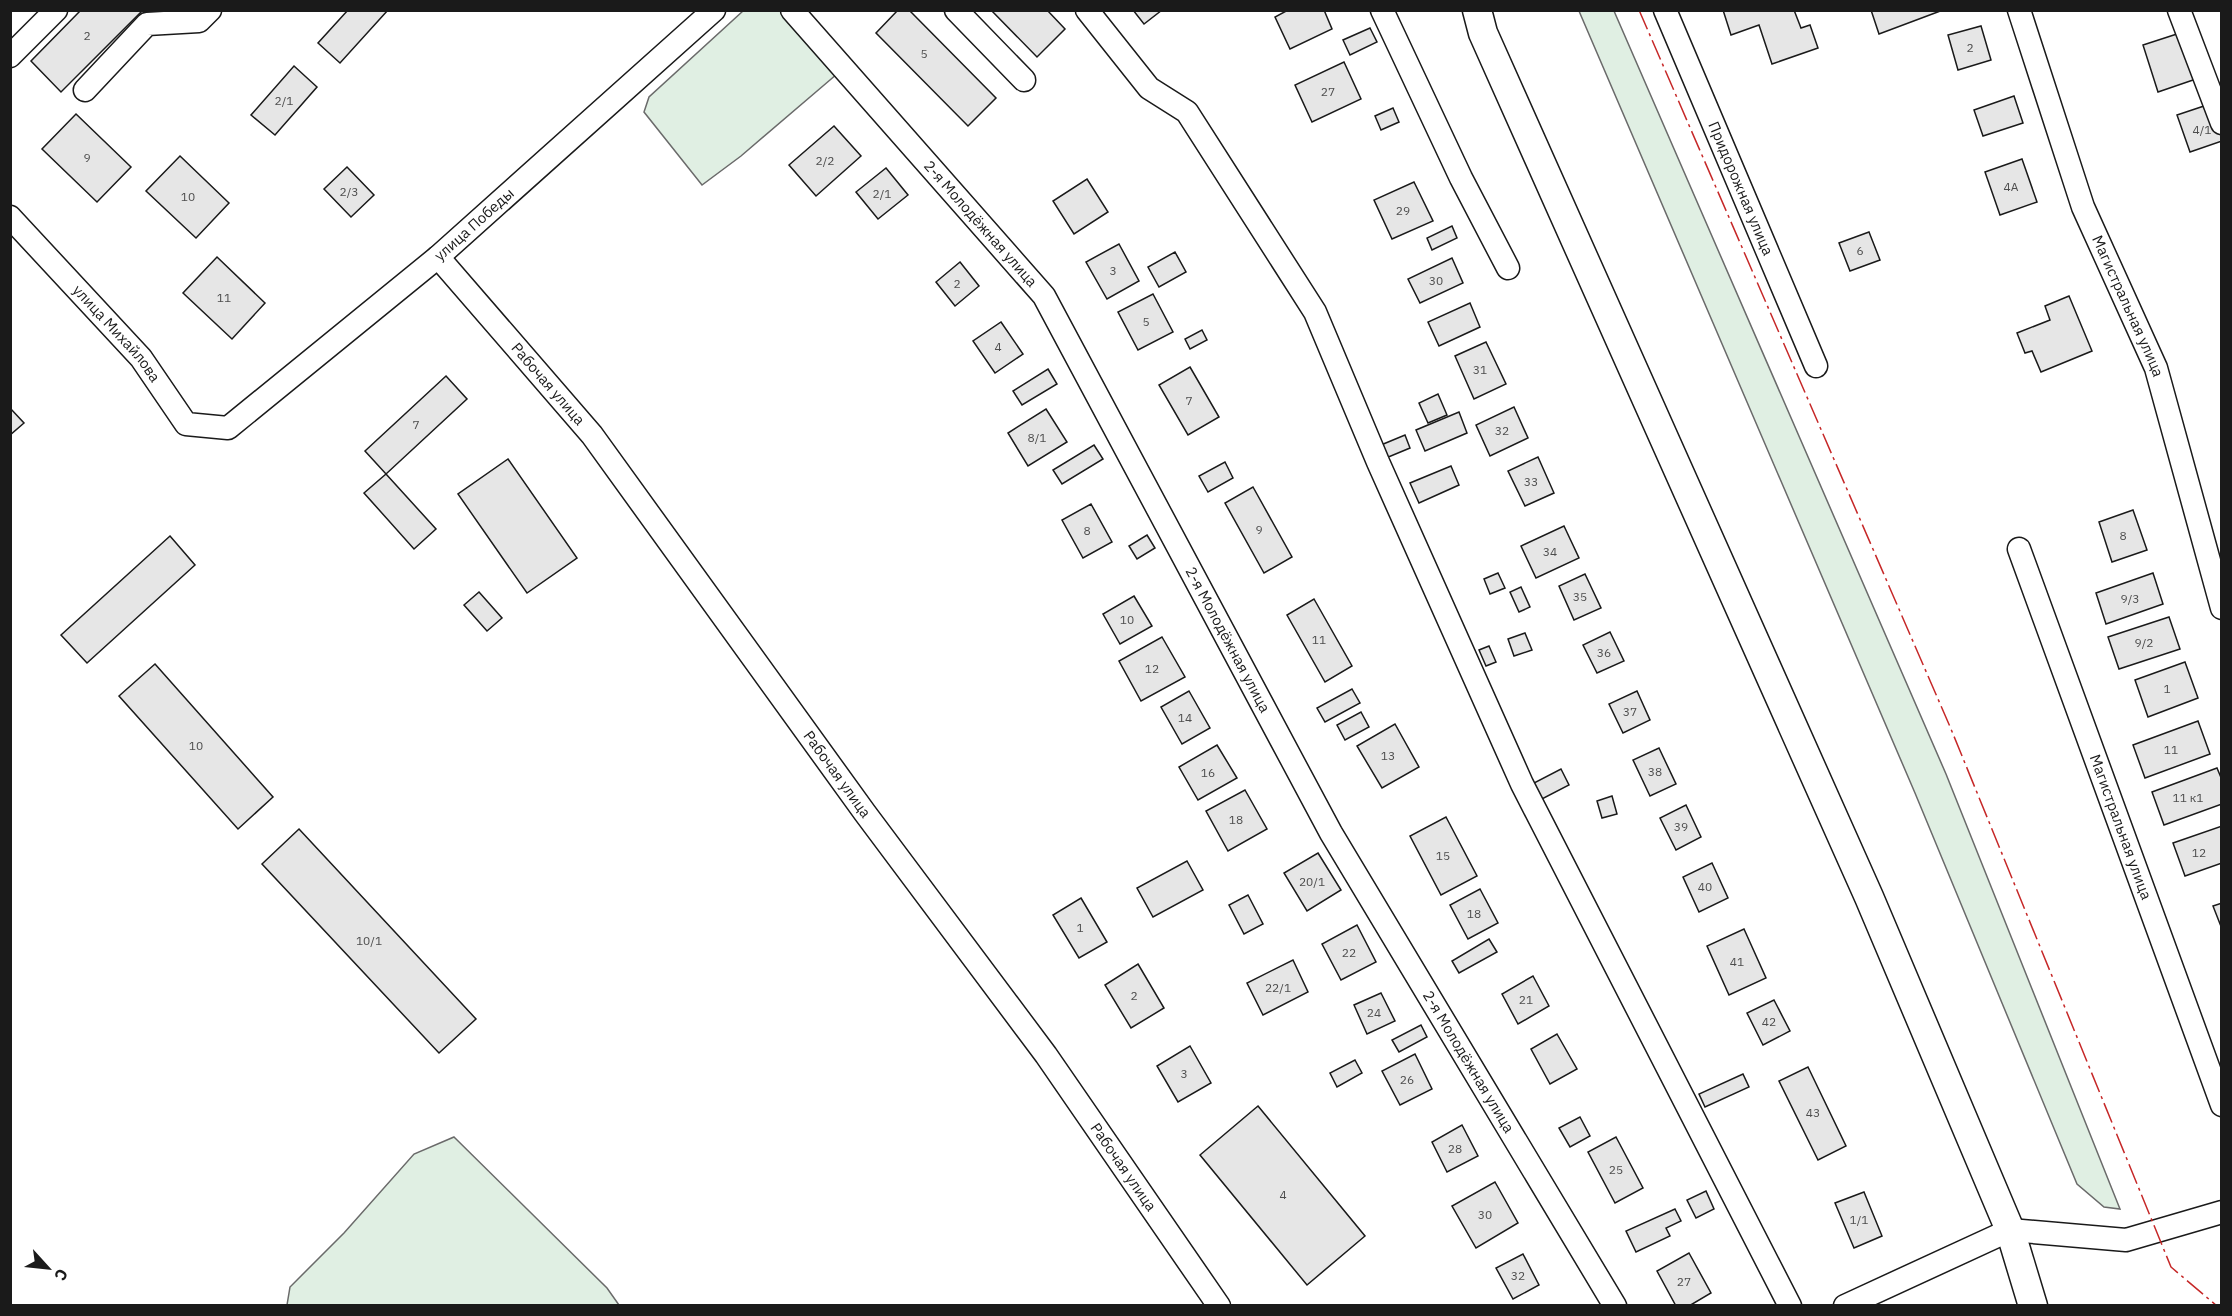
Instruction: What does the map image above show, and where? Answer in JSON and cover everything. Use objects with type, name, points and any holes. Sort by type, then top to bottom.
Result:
[{"type":"main road","points":[[1477,10],[1488,44],[1869,897],[2010,1230],[2033,1305]]},
{"type":"street","points":[[10,56],[56,10]]},
{"type":"street","points":[[85,90],[147,24],[199,21],[210,10]]},
{"type":"street","name":"улица Победы","points":[[228,428],[438,257],[714,10]]},
{"type":"street","name":"2-я Молодёжная улица","points":[[792,10],[1044,296],[1331,833],[1615,1305]]},
{"type":"street","points":[[956,10],[1024,80]]},
{"type":"street","points":[[1087,10],[1149,88],[1187,112],[1315,312],[1378,462],[1522,784],[1790,1305]]},
{"type":"street","points":[[1382,10],[1461,178],[1508,268]]},
{"type":"street","name":"Придорожная улица","points":[[1665,10],[1816,366]]},
{"type":"street","name":"Магистральная улица","points":[[2019,10],[2083,207],[2156,368],[2222,608]]},
{"type":"street","points":[[2179,10],[2222,123]]},
{"type":"street","name":"улица Михайлова","points":[[10,217],[141,358],[186,424],[228,428]]},
{"type":"street","name":"Рабочая улица","points":[[438,257],[592,435],[865,813],[1046,1055],[1219,1305]]},
{"type":"street","name":"Магистральная улица","points":[[2019,549],[2222,1105]]},
{"type":"street","points":[[1845,1305],[2010,1230],[2126,1240],[2222,1212]]},
{"type":"green space","points":[[743,11],[782,11],[837,74],[741,156],[702,185],[644,112],[649,97]]},
{"type":"green space","points":[[1579,11],[1614,11],[1946,774],[2120,1209],[2104,1207],[2077,1184],[1915,793]]},
{"type":"green space","points":[[454,1137],[607,1288],[619,1305],[287,1305],[290,1287],[344,1233],[414,1154]]},
{"type":"building","points":[[81,10],[143,10],[61,92],[31,61]]},
{"type":"building","points":[[348,10],[388,10],[340,63],[318,43]]},
{"type":"building","points":[[898,10],[909,10],[996,98],[968,126],[876,33]]},
{"type":"building","points":[[991,10],[1047,10],[1065,29],[1037,57]]},
{"type":"building","points":[[1133,10],[1162,10],[1144,24]]},
{"type":"building","points":[[1288,10],[1324,10],[1332,29],[1290,49],[1275,17]]},
{"type":"building","points":[[1723,10],[1794,10],[1801,28],[1810,25],[1818,48],[1772,64],[1759,25],[1731,35]]},
{"type":"building","points":[[1871,10],[1943,10],[1879,34]]},
{"type":"building","points":[[1981,26],[1991,60],[1958,70],[1948,35]]},
{"type":"building","points":[[1370,28],[1377,42],[1350,55],[1343,40]]},
{"type":"building","points":[[2180,33],[2196,79],[2158,92],[2143,45]]},
{"type":"building","points":[[1344,62],[1361,99],[1312,122],[1295,85]]},
{"type":"building","points":[[294,66],[317,87],[275,135],[251,115]]},
{"type":"building","points":[[2014,96],[2023,123],[1983,136],[1974,110]]},
{"type":"building","points":[[2216,102],[2222,118],[2222,141],[2190,152],[2177,115]]},
{"type":"building","points":[[1393,108],[1399,122],[1381,130],[1375,116]]},
{"type":"building","points":[[76,114],[131,167],[97,202],[42,149]]},
{"type":"building","points":[[834,126],[861,156],[816,196],[789,165]]},
{"type":"building","points":[[180,156],[229,203],[196,238],[146,191]]},
{"type":"building","points":[[2022,159],[2037,202],[2000,215],[1985,172]]},
{"type":"building","points":[[347,167],[374,195],[351,217],[324,189]]},
{"type":"building","points":[[886,168],[908,195],[878,219],[856,192]]},
{"type":"building","points":[[1087,179],[1108,212],[1074,234],[1053,201]]},
{"type":"building","points":[[1414,182],[1433,221],[1392,239],[1374,200]]},
{"type":"building","points":[[1452,226],[1457,238],[1432,250],[1427,238]]},
{"type":"building","points":[[1869,232],[1880,260],[1850,271],[1839,243]]},
{"type":"building","points":[[1119,244],[1139,281],[1107,299],[1086,262]]},
{"type":"building","points":[[1175,252],[1186,272],[1159,287],[1148,267]]},
{"type":"building","points":[[217,257],[265,303],[232,339],[183,293]]},
{"type":"building","points":[[1452,258],[1463,283],[1420,303],[1408,279]]},
{"type":"building","points":[[960,262],[979,286],[955,306],[936,282]]},
{"type":"building","points":[[1153,294],[1173,332],[1138,350],[1118,312]]},
{"type":"building","points":[[2069,296],[2092,351],[2041,372],[2032,351],[2025,353],[2017,333],[2050,320],[2045,306]]},
{"type":"building","points":[[1470,303],[1480,327],[1439,346],[1428,322]]},
{"type":"building","points":[[1001,322],[1023,354],[995,373],[973,341]]},
{"type":"building","points":[[1202,330],[1207,340],[1190,349],[1185,339]]},
{"type":"building","points":[[1486,342],[1506,384],[1474,399],[1455,356]]},
{"type":"building","points":[[1190,367],[1219,417],[1188,435],[1159,385]]},
{"type":"building","points":[[1048,369],[1057,384],[1022,405],[1013,391]]},
{"type":"building","points":[[446,376],[467,399],[386,474],[365,451]]},
{"type":"building","points":[[1438,394],[1447,415],[1428,423],[1419,403]]},
{"type":"building","points":[[1514,407],[1528,438],[1490,456],[1476,425]]},
{"type":"building","points":[[10,408],[24,423],[10,435]]},
{"type":"building","points":[[1046,409],[1067,442],[1028,466],[1008,433]]},
{"type":"building","points":[[1459,412],[1467,433],[1425,451],[1416,430]]},
{"type":"building","points":[[1405,435],[1410,448],[1386,458],[1381,445]]},
{"type":"building","points":[[1094,445],[1103,459],[1062,484],[1053,470]]},
{"type":"building","points":[[1538,457],[1554,493],[1525,506],[1508,471]]},
{"type":"building","points":[[508,459],[577,558],[527,593],[458,494]]},
{"type":"building","points":[[1225,462],[1233,478],[1208,492],[1199,476]]},
{"type":"building","points":[[1451,466],[1459,485],[1419,503],[1410,483]]},
{"type":"building","points":[[386,474],[436,529],[414,549],[364,493]]},
{"type":"building","points":[[1253,487],[1292,557],[1264,573],[1225,503]]},
{"type":"building","points":[[1091,504],[1112,542],[1083,558],[1062,520]]},
{"type":"building","points":[[2133,510],[2147,550],[2112,562],[2099,522]]},
{"type":"building","points":[[1564,526],[1579,558],[1536,578],[1521,546]]},
{"type":"building","points":[[1147,535],[1155,548],[1137,559],[1129,546]]},
{"type":"building","points":[[170,536],[195,565],[87,663],[61,635]]},
{"type":"building","points":[[1498,573],[1505,588],[1490,594],[1484,579]]},
{"type":"building","points":[[2153,573],[2163,604],[2106,624],[2096,593]]},
{"type":"building","points":[[1585,574],[1601,608],[1574,620],[1559,586]]},
{"type":"building","points":[[1521,587],[1530,607],[1519,612],[1510,592]]},
{"type":"building","points":[[479,592],[502,618],[487,631],[464,605]]},
{"type":"building","points":[[1134,596],[1152,626],[1120,644],[1103,614]]},
{"type":"building","points":[[1314,599],[1352,666],[1325,682],[1287,615]]},
{"type":"building","points":[[2169,617],[2180,649],[2119,669],[2108,637]]},
{"type":"building","points":[[1610,632],[1624,661],[1597,673],[1583,645]]},
{"type":"building","points":[[1525,633],[1532,650],[1514,656],[1508,639]]},
{"type":"building","points":[[1162,637],[1185,677],[1141,701],[1119,661]]},
{"type":"building","points":[[1489,646],[1496,662],[1486,666],[1479,650]]},
{"type":"building","points":[[2185,662],[2198,698],[2148,717],[2135,680]]},
{"type":"building","points":[[155,664],[273,797],[238,829],[119,696]]},
{"type":"building","points":[[1352,689],[1360,703],[1325,722],[1317,708]]},
{"type":"building","points":[[1189,691],[1210,728],[1182,744],[1161,707]]},
{"type":"building","points":[[1637,691],[1650,720],[1623,733],[1609,704]]},
{"type":"building","points":[[1361,712],[1369,727],[1345,740],[1337,725]]},
{"type":"building","points":[[2198,721],[2210,754],[2145,778],[2133,745]]},
{"type":"building","points":[[1395,724],[1419,767],[1382,788],[1357,746]]},
{"type":"building","points":[[1217,745],[1237,778],[1198,800],[1179,767]]},
{"type":"building","points":[[1659,748],[1676,784],[1650,796],[1633,760]]},
{"type":"building","points":[[2217,768],[2222,780],[2222,804],[2164,825],[2152,792]]},
{"type":"building","points":[[1561,769],[1569,785],[1540,800],[1532,784]]},
{"type":"building","points":[[1245,790],[1267,829],[1228,851],[1206,811]]},
{"type":"building","points":[[1612,796],[1617,814],[1602,818],[1597,801]]},
{"type":"building","points":[[1686,805],[1701,837],[1676,850],[1660,818]]},
{"type":"building","points":[[1446,817],[1477,876],[1441,895],[1410,836]]},
{"type":"building","points":[[2222,826],[2222,863],[2185,876],[2173,843]]},
{"type":"building","points":[[299,829],[476,1019],[439,1053],[262,864]]},
{"type":"building","points":[[1318,853],[1341,890],[1307,911],[1284,873]]},
{"type":"building","points":[[1187,861],[1203,890],[1153,917],[1137,888]]},
{"type":"building","points":[[1712,863],[1728,898],[1699,912],[1683,877]]},
{"type":"building","points":[[1480,889],[1498,923],[1468,939],[1450,905]]},
{"type":"building","points":[[1248,895],[1263,924],[1244,934],[1229,905]]},
{"type":"building","points":[[1081,898],[1107,942],[1079,958],[1053,915]]},
{"type":"building","points":[[2222,903],[2222,929],[2213,906]]},
{"type":"building","points":[[1357,925],[1376,962],[1341,980],[1322,944]]},
{"type":"building","points":[[1744,929],[1766,978],[1729,995],[1707,946]]},
{"type":"building","points":[[1489,939],[1497,952],[1459,973],[1452,961]]},
{"type":"building","points":[[1293,960],[1308,992],[1263,1015],[1247,983]]},
{"type":"building","points":[[1138,964],[1164,1008],[1131,1028],[1105,985]]},
{"type":"building","points":[[1533,976],[1549,1006],[1518,1024],[1502,994]]},
{"type":"building","points":[[1381,993],[1395,1021],[1367,1034],[1354,1005]]},
{"type":"building","points":[[1774,1000],[1790,1031],[1763,1045],[1747,1013]]},
{"type":"building","points":[[1421,1025],[1427,1037],[1399,1052],[1392,1040]]},
{"type":"building","points":[[1557,1034],[1577,1069],[1550,1084],[1531,1049]]},
{"type":"building","points":[[1190,1046],[1211,1083],[1178,1102],[1157,1066]]},
{"type":"building","points":[[1415,1054],[1432,1089],[1400,1105],[1382,1071]]},
{"type":"building","points":[[1355,1060],[1362,1073],[1337,1087],[1330,1073]]},
{"type":"building","points":[[1808,1067],[1846,1146],[1818,1160],[1779,1081]]},
{"type":"building","points":[[1743,1074],[1749,1087],[1705,1107],[1699,1094]]},
{"type":"building","points":[[1258,1106],[1365,1236],[1307,1285],[1200,1155]]},
{"type":"building","points":[[1580,1117],[1590,1136],[1570,1147],[1559,1128]]},
{"type":"building","points":[[1462,1125],[1478,1156],[1447,1172],[1432,1142]]},
{"type":"building","points":[[1616,1137],[1643,1188],[1615,1203],[1588,1152]]},
{"type":"building","points":[[1495,1182],[1518,1223],[1476,1248],[1452,1206]]},
{"type":"building","points":[[1706,1191],[1714,1209],[1696,1218],[1687,1200]]},
{"type":"building","points":[[1864,1192],[1882,1236],[1854,1248],[1835,1203]]},
{"type":"building","points":[[1675,1209],[1681,1221],[1666,1228],[1670,1236],[1636,1252],[1626,1231]]},
{"type":"building","points":[[1689,1253],[1711,1293],[1689,1306],[1676,1306],[1657,1271]]},
{"type":"building","points":[[1523,1254],[1539,1285],[1513,1299],[1496,1268]]},
{"type":"power","points":[[1639,10],[1951,729],[2171,1267],[2217,1306]]}]
